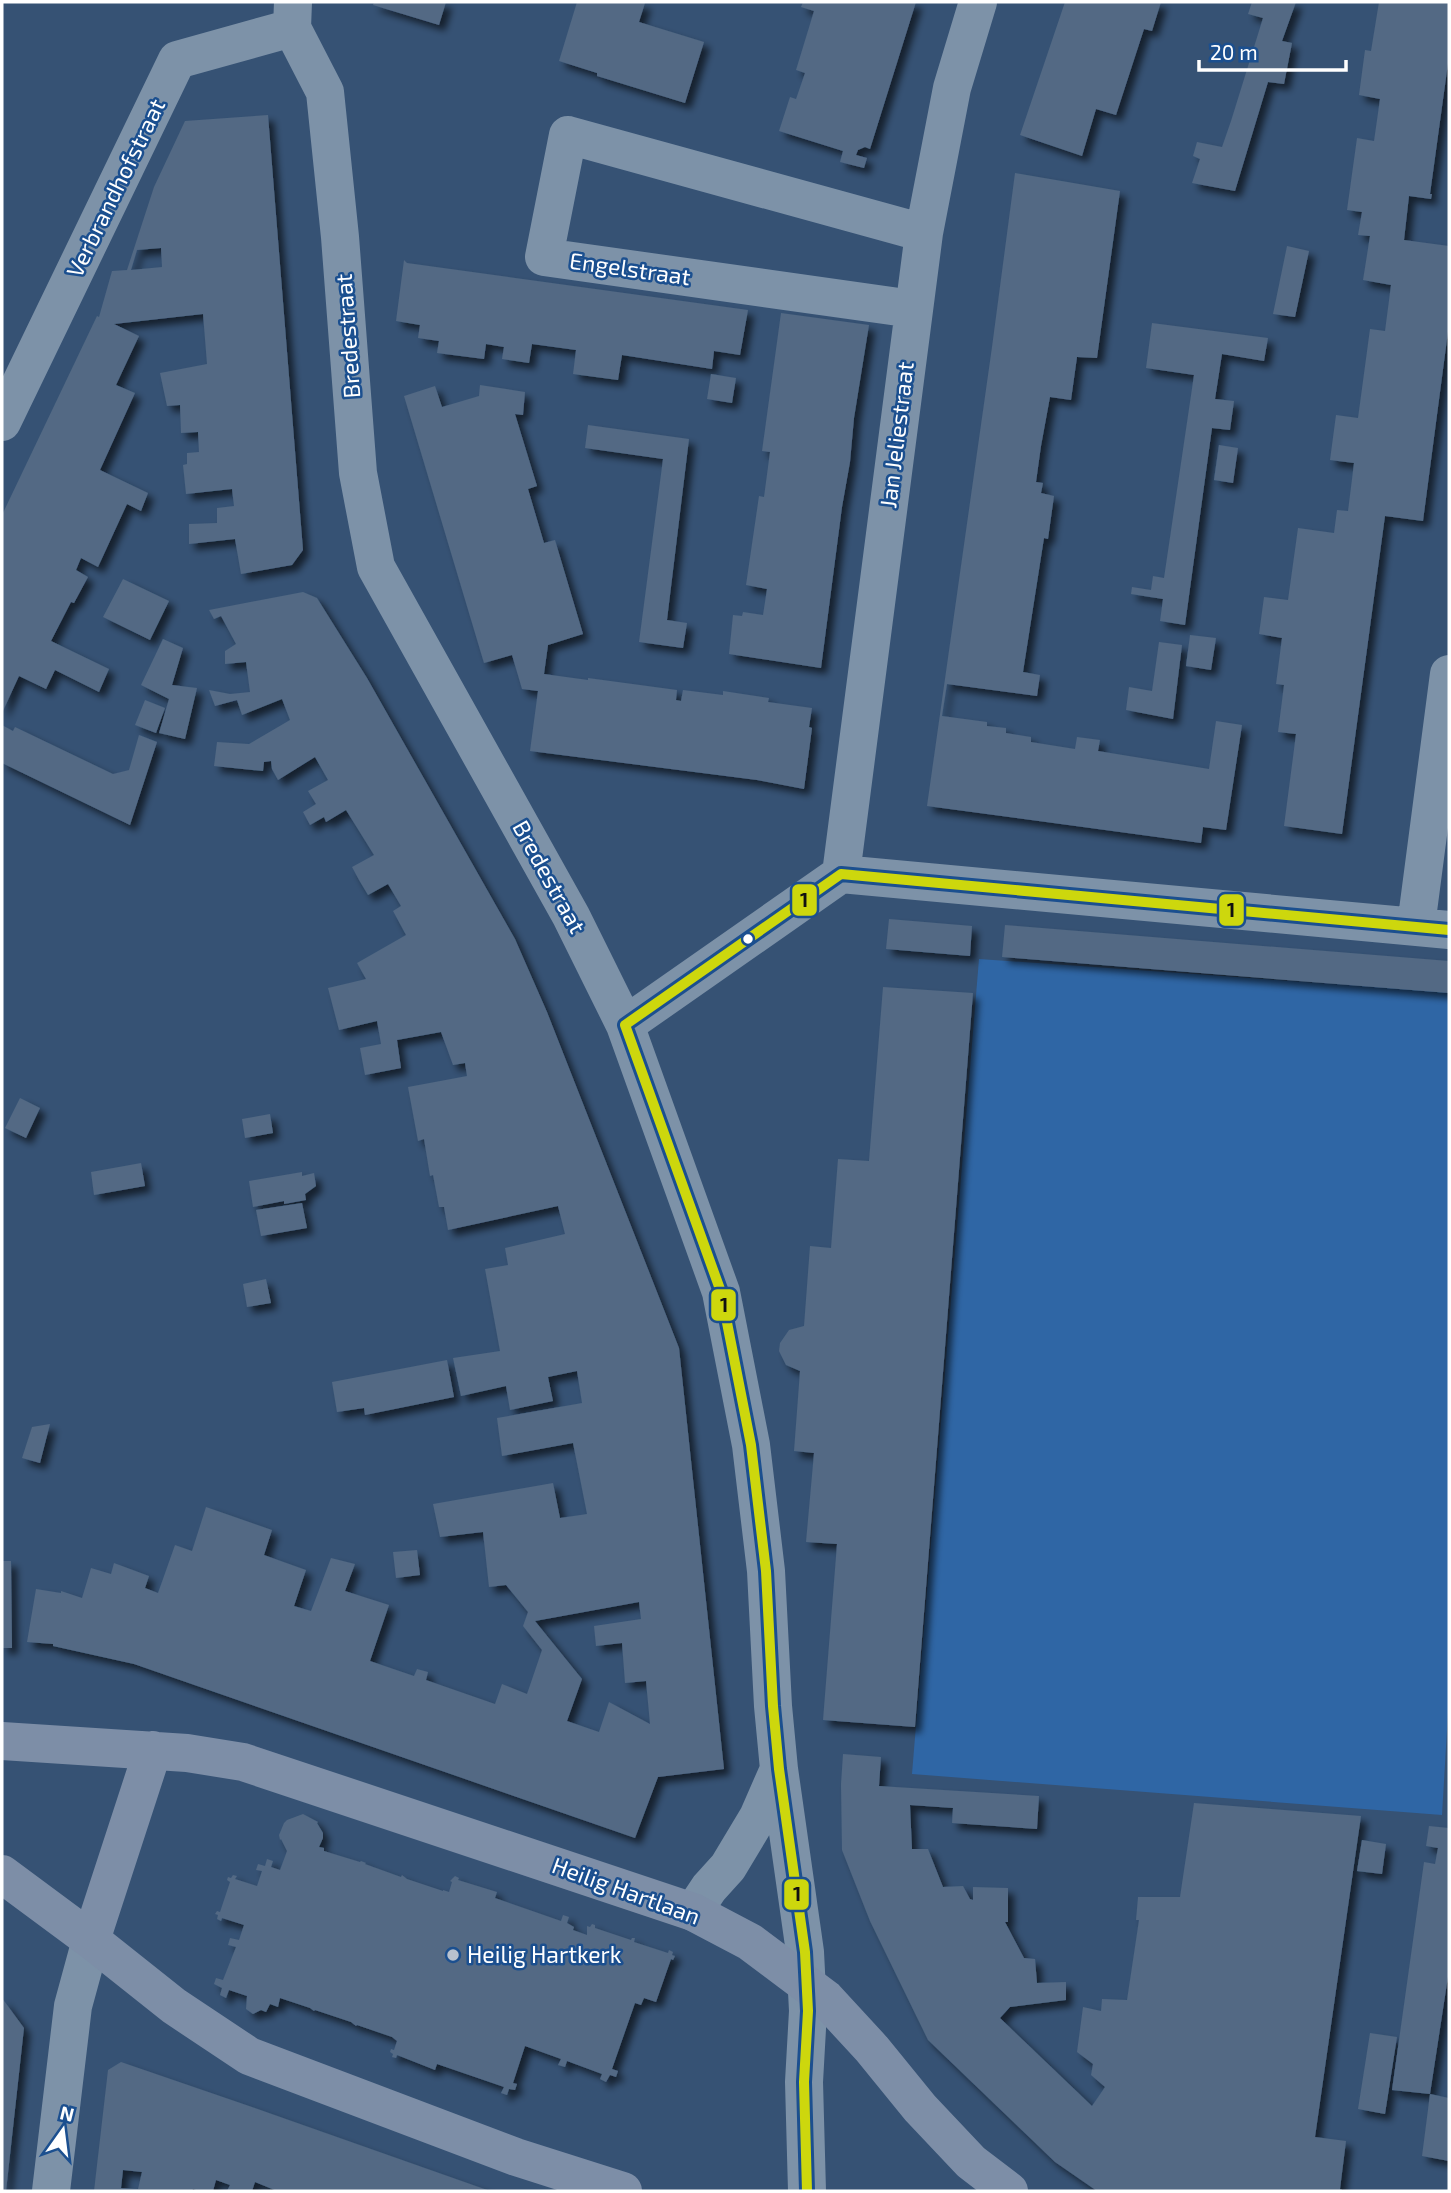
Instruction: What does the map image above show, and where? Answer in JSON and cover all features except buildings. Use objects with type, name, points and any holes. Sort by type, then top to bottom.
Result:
[{"type":"main road","name":"Heilig Hartlaan","points":[[2,1741],[153,1750],[243,1762],[692,1912],[750,1942],[826,1999],[873,2049],[920,2108],[971,2162],[1009,2191]]},
{"type":"main road","points":[[91,1940],[153,1750]]},
{"type":"main road","points":[[2,1874],[174,2006],[249,2056],[516,2157],[623,2191]]},
{"type":"street","name":"Jan Jeliestraat","points":[[841,874],[924,233],[952,88],[978,2]]},
{"type":"street","name":"Verbrandhofstraat","points":[[2,422],[177,60],[293,15]]},
{"type":"street","name":"Bredestraat","points":[[293,15],[325,92],[341,237],[358,472],[376,567],[571,916],[625,1025],[721,1293],[751,1445],[766,1571],[779,1769],[802,1928],[808,2011],[804,2082],[807,2191]]},
{"type":"street","name":"Engelstraat","points":[[913,309],[544,257],[568,135],[924,233]]},
{"type":"street","points":[[625,1025],[841,874],[1433,928],[1449,674]]},
{"type":"street","name":"Bredestraat","points":[[692,1912],[728,1867],[758,1817],[779,1769]]},
{"type":"street","points":[[51,2191],[72,2006],[91,1940]]},
{"type":"shaded area","points":[[979,959],[1449,992],[1449,1696],[1442,1815],[912,1774]]},
{"type":"transit line","name":"1","points":[[625,1025],[841,874],[1449,930]]},
{"type":"transit line","name":"1","points":[[625,1025],[721,1292],[751,1445],[766,1571],[779,1769],[805,1952],[808,2011],[804,2082],[807,2191]]},
{"type":"place","name":"Heilig Hartkerk","points":[[453,1955]]}]
